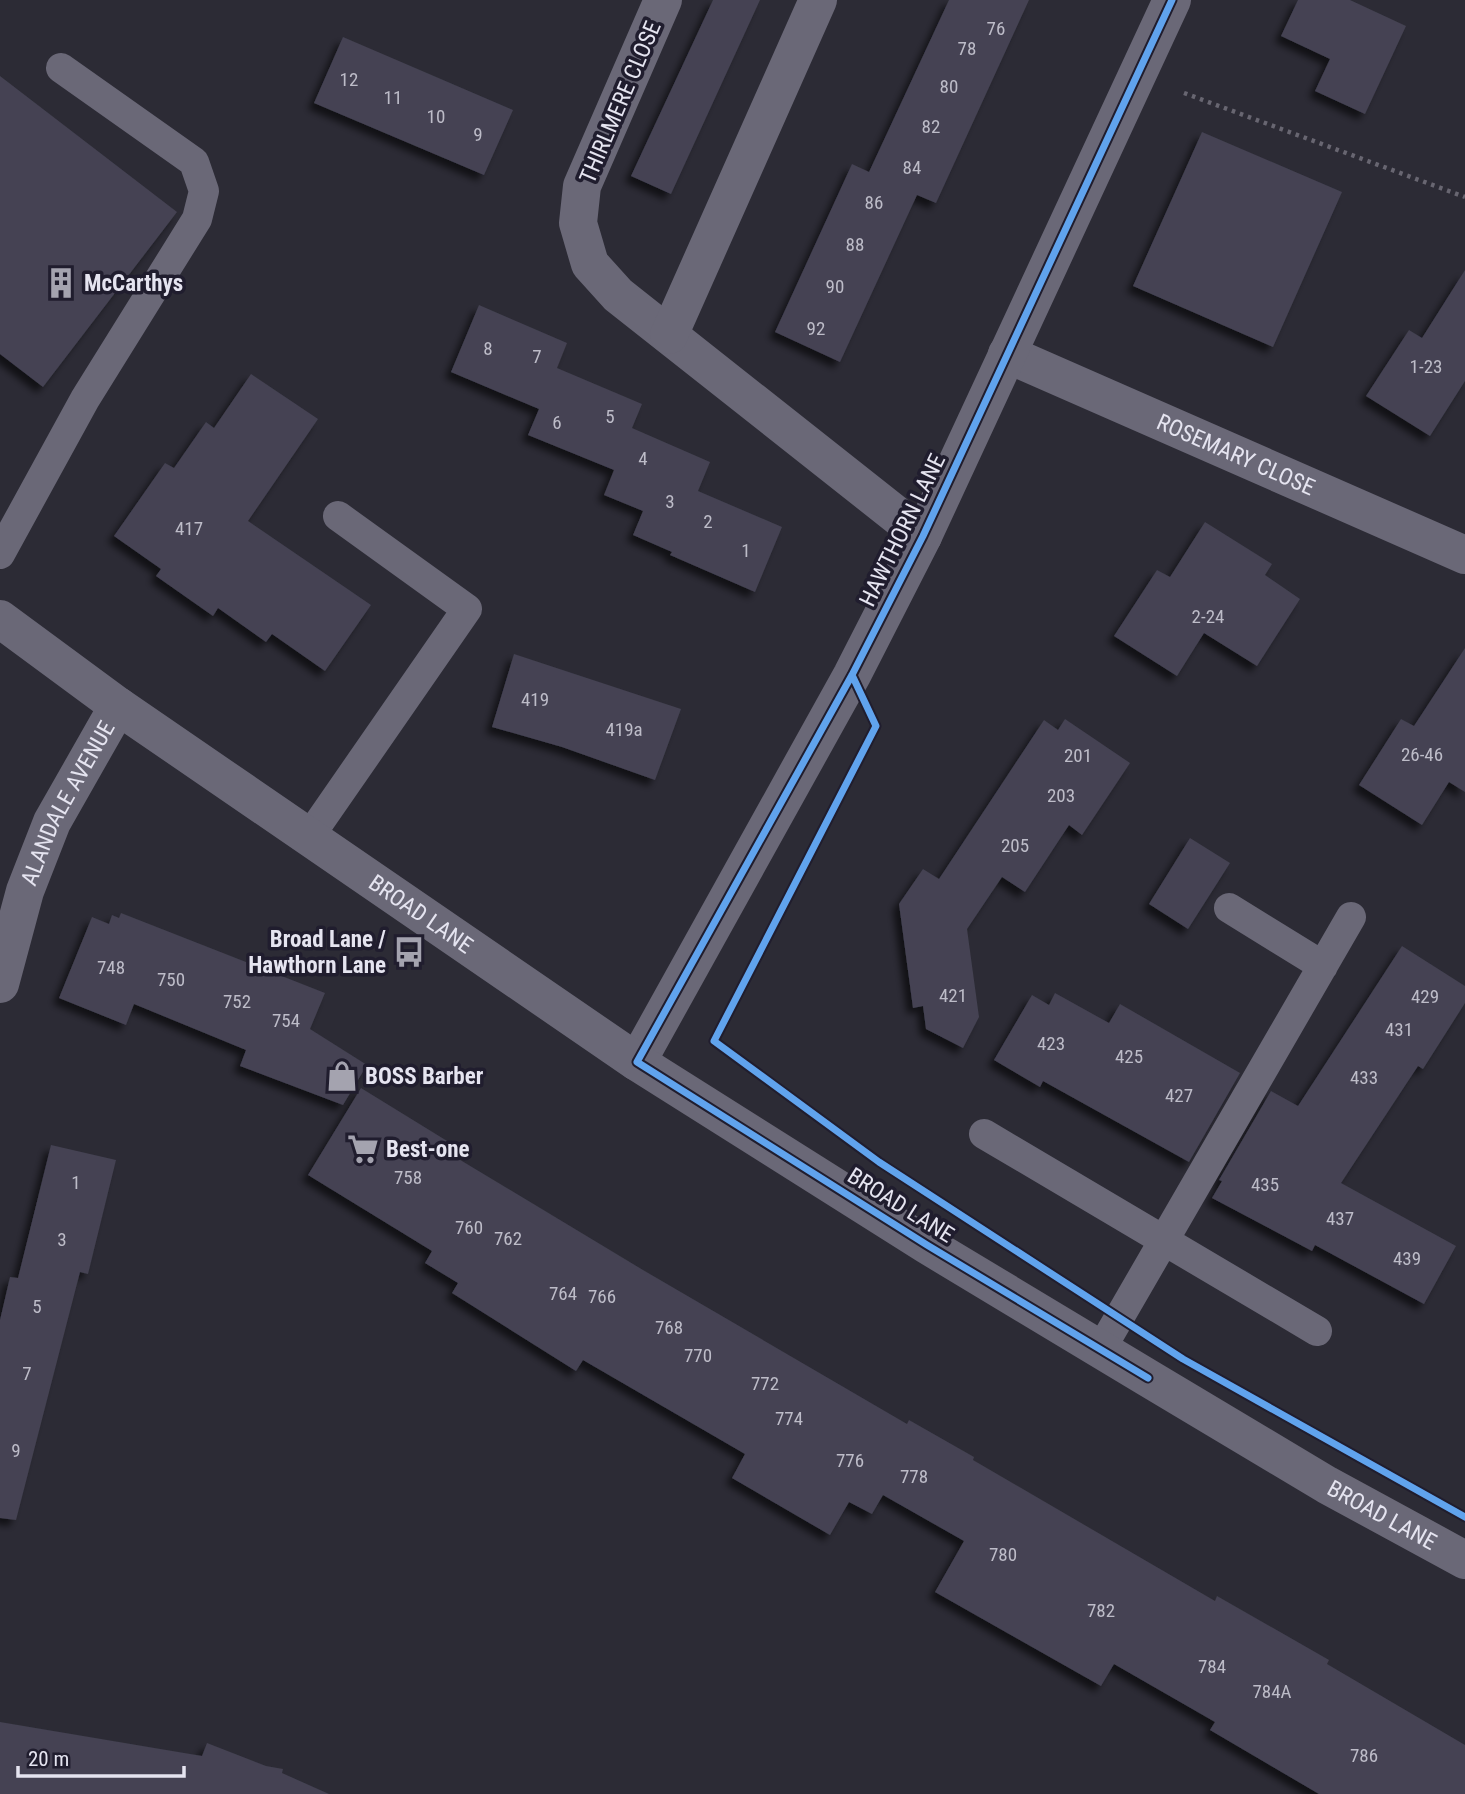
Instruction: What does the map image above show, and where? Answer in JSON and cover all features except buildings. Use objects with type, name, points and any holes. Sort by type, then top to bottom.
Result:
[{"type":"street","name":"THIRLMERE CLOSE","points":[[663,0],[582,186],[578,223],[590,264],[618,295],[923,536]]},
{"type":"street","points":[[669,335],[818,0]]},
{"type":"street","name":"HAWTHORN LANE","points":[[637,1062],[852,675],[923,536],[1172,0]]},
{"type":"street","name":"ROSEMARY CLOSE","points":[[1007,354],[1465,555]]},
{"type":"street","name":"BROAD LANE","points":[[0,619],[118,706],[637,1062],[927,1245],[1327,1485],[1465,1560]]},
{"type":"street","name":"ALANDALE AVENUE","points":[[0,984],[25,891],[52,822],[118,706]]},
{"type":"lane","points":[[0,554],[85,398],[198,219],[204,191],[194,162],[61,68]]},
{"type":"lane","points":[[309,837],[467,608],[338,516]]},
{"type":"lane","points":[[1229,908],[1323,966]]},
{"type":"lane","points":[[1101,1349],[1350,917]]},
{"type":"lane","points":[[984,1134],[1317,1331]]},
{"type":"path","points":[[1137,76],[1465,197]]},
{"type":"cycle path","points":[[1148,1378],[927,1245],[637,1062],[852,675],[923,536],[1172,0]]},
{"type":"cycle path","points":[[852,675],[876,726],[714,1041],[879,1162],[1183,1359],[1465,1517]]},
{"type":"place","name":"McCarthys","points":[[61,283]]},
{"type":"place","name":"Broad Lane / Hawthorn Lane","points":[[409,952]]},
{"type":"place","name":"BOSS Barber","points":[[342,1076]]},
{"type":"place","name":"Best-one","points":[[363,1149]]}]
